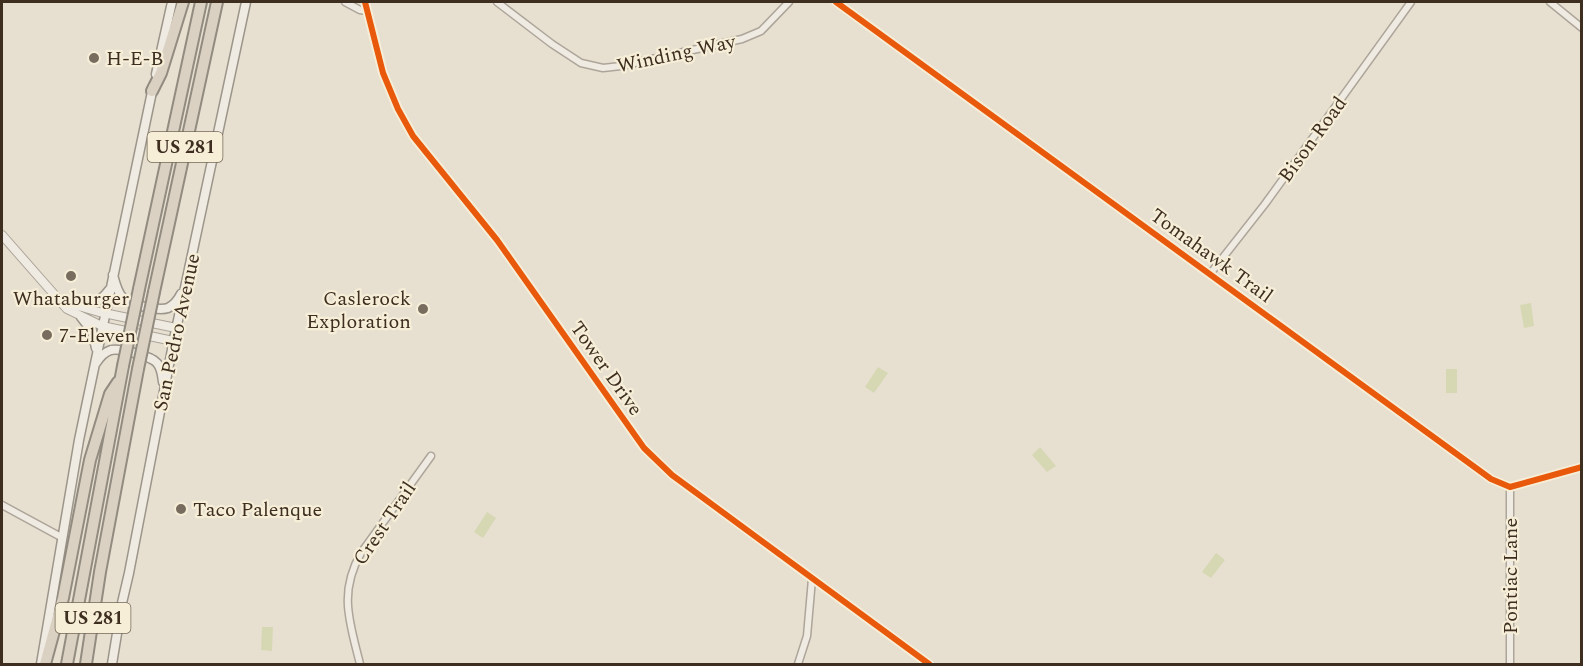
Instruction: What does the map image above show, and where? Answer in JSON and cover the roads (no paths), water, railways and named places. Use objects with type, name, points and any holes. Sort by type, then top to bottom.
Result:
[{"type":"highway","points":[[152,91],[161,73],[183,2]]},
{"type":"highway","name":"US 281","points":[[67,664],[122,371],[201,2]]},
{"type":"highway","name":"US 281","points":[[86,664],[100,572],[138,369],[216,2]]},
{"type":"highway","points":[[45,664],[63,598],[90,460],[110,394],[122,371]]},
{"type":"highway","points":[[92,664],[100,572]]},
{"type":"main road","points":[[41,664],[61,537],[95,360],[171,2]]},
{"type":"main road","name":"San Pedro Avenue","points":[[112,664],[176,328],[246,2]]},
{"type":"main road","points":[[113,274],[118,290],[125,300],[158,309],[172,305],[185,288]]},
{"type":"main road","points":[[77,306],[97,302],[110,290]]},
{"type":"main road","points":[[81,317],[92,331],[95,360]]},
{"type":"main road","points":[[95,360],[112,350],[150,357],[160,368],[164,388]]},
{"type":"street","points":[[345,2],[367,11]]},
{"type":"street","name":"Tower Drive","points":[[365,2],[383,74],[413,136],[497,240],[644,448],[672,475],[929,664]]},
{"type":"street","name":"Winding Way","points":[[497,2],[581,63],[603,68],[742,39],[761,31],[789,2]]},
{"type":"street","name":"Tomahawk Trail","points":[[836,2],[1350,374],[1491,479],[1510,487]]},
{"type":"street","name":"Bison Road","points":[[1210,274],[1264,204],[1411,2]]},
{"type":"street","points":[[1550,2],[1581,28]]},
{"type":"street","points":[[2,235],[67,309],[102,326],[174,342]]},
{"type":"street","points":[[61,301],[105,314],[176,328]]},
{"type":"street","name":"Crest Trail","points":[[360,664],[347,607],[352,570],[361,553],[431,456]]},
{"type":"street","points":[[1510,487],[1581,467]]},
{"type":"street","name":"Pontiac Lane","points":[[1510,487],[1510,664]]},
{"type":"street","points":[[2,504],[61,537]]},
{"type":"street","points":[[798,664],[807,636],[812,579]]},
{"type":"place","name":"H-E-B","points":[[94,58]]},
{"type":"place","name":"Whataburger","points":[[71,276]]},
{"type":"place","name":"Caslerock Exploration","points":[[423,309]]},
{"type":"place","name":"7-Eleven","points":[[47,335]]},
{"type":"place","name":"Taco Palenque","points":[[181,509]]}]
